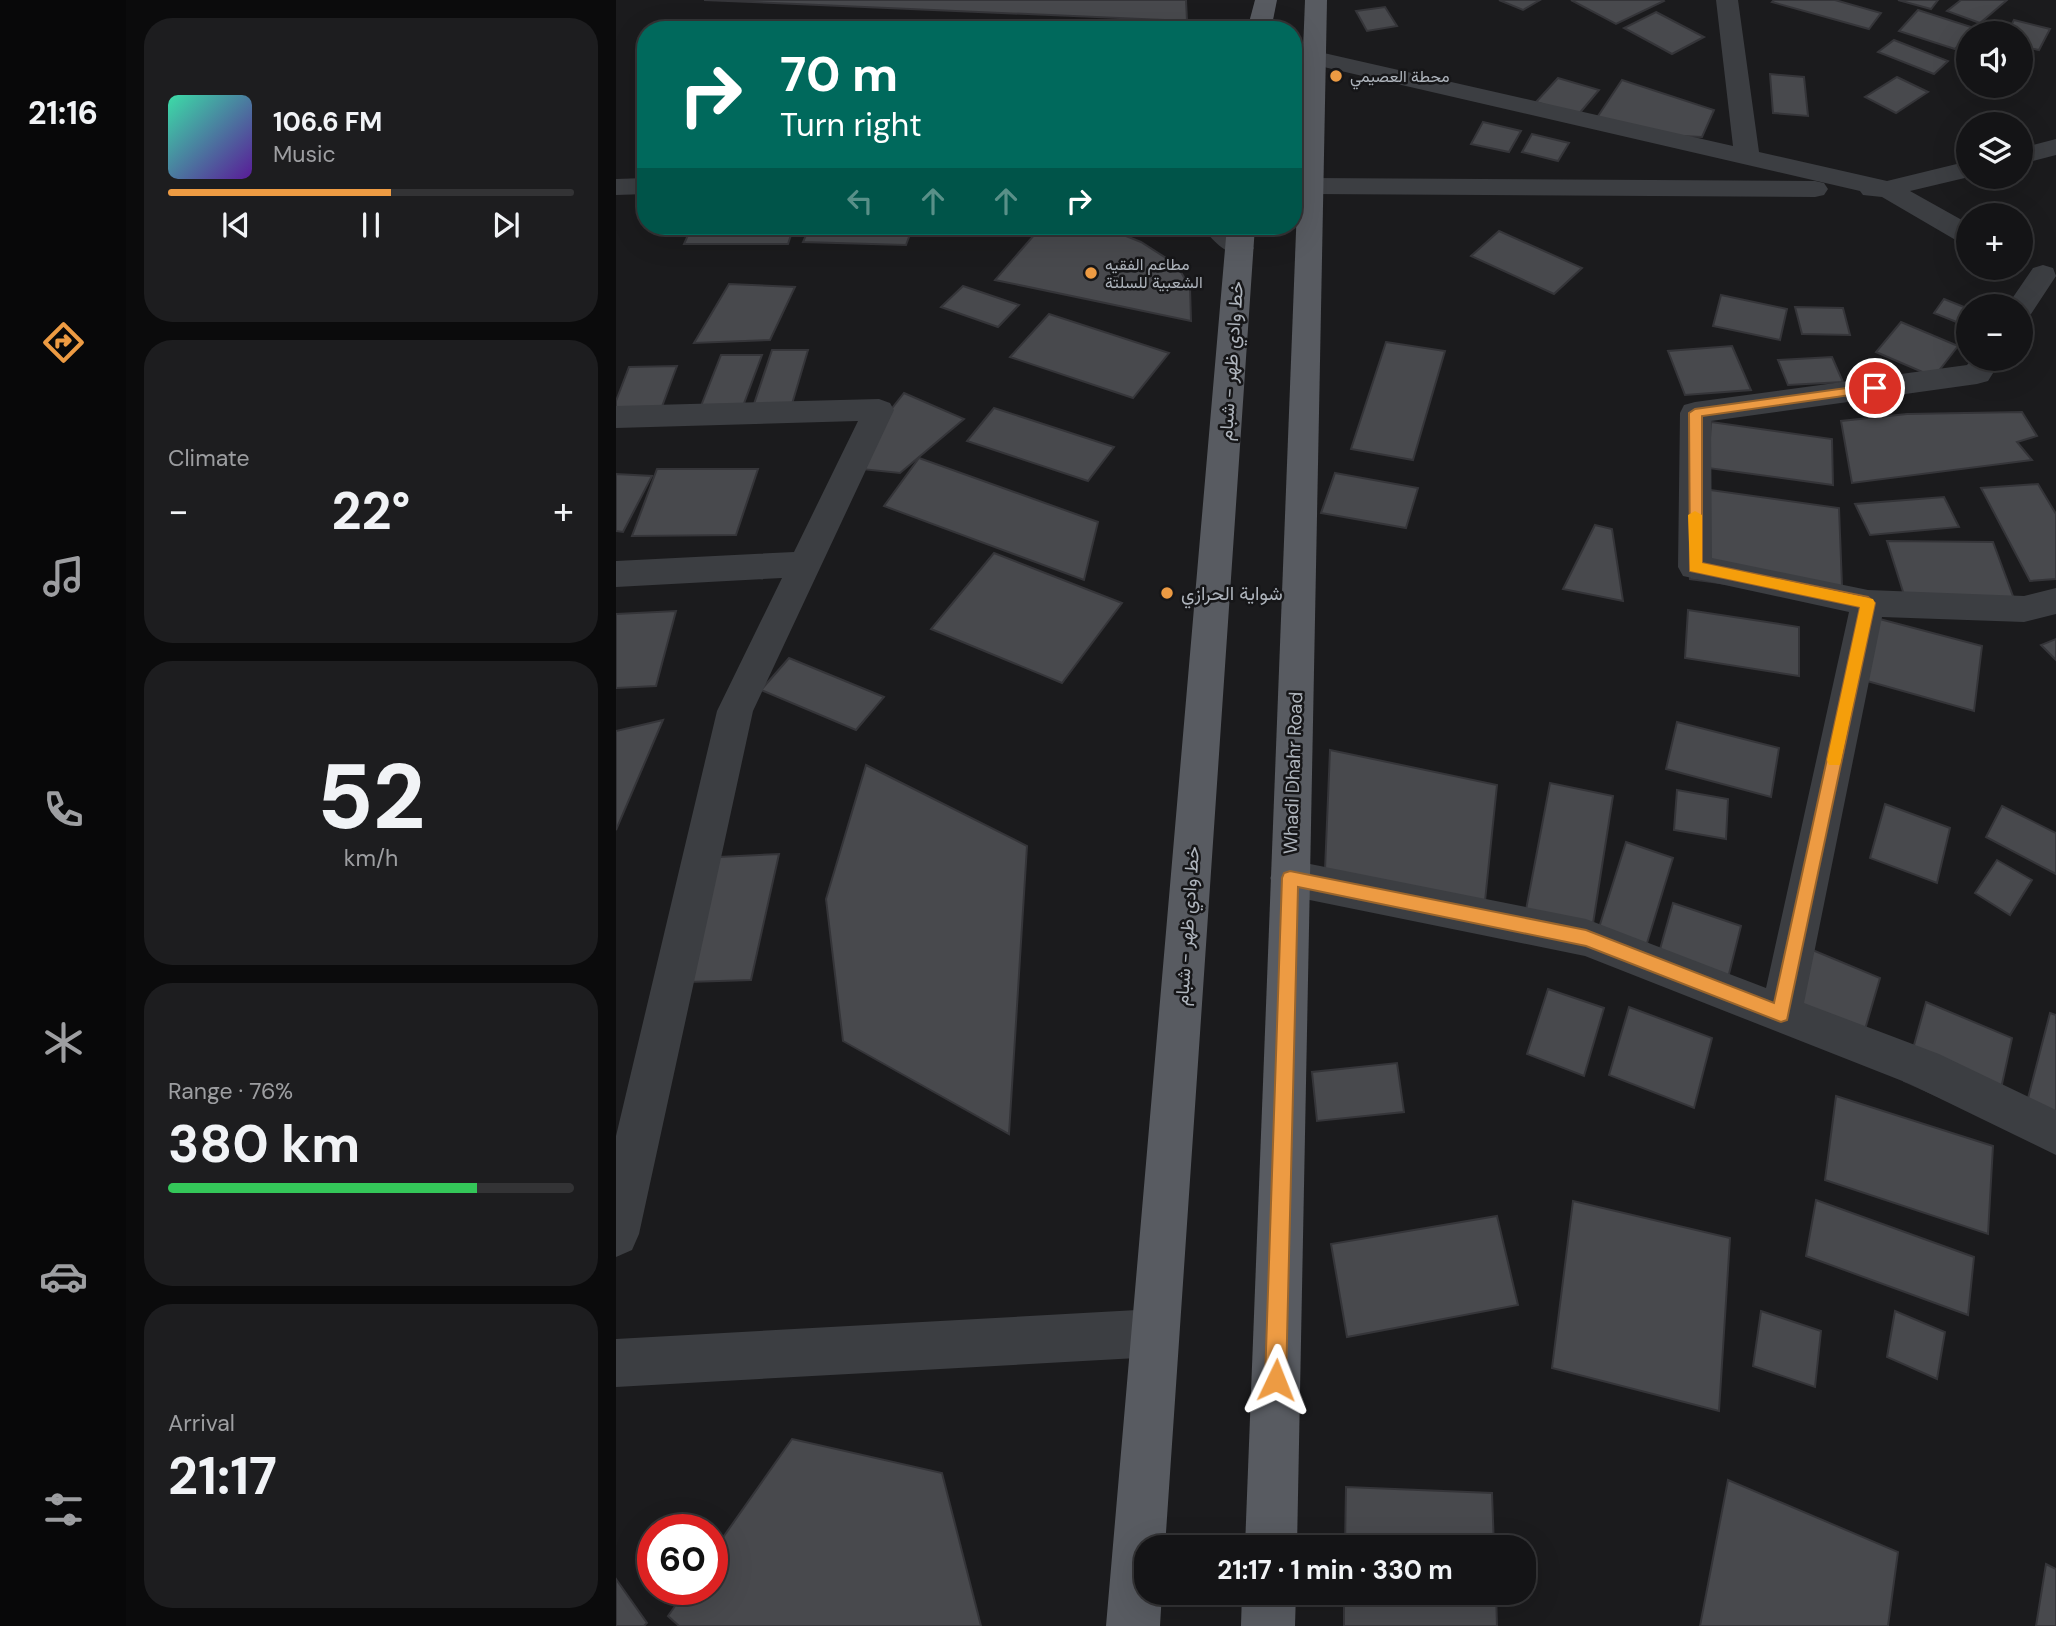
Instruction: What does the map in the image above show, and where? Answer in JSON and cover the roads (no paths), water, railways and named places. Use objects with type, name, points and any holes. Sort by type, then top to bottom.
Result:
[{"type":"main road","points":[[1261,21],[1266,0]]},
{"type":"main road","name":"Whadi Dhahr Road","points":[[1271,1535],[1311,186],[1304,58],[1317,0]]},
{"type":"main road","name":"خط وادي ظهر - شبام","points":[[1133,1626],[1232,235]]},
{"type":"main road","points":[[1268,1626],[1269,1605]]},
{"type":"street","points":[[1727,0],[1747,157]]},
{"type":"street","points":[[1304,58],[1886,189],[1956,229]]},
{"type":"street","points":[[2033,153],[2056,148]]},
{"type":"street","points":[[1311,186],[1886,189],[1956,172]]},
{"type":"street","points":[[616,187],[637,186]]},
{"type":"street","points":[[2028,294],[2040,273]]},
{"type":"street","points":[[1979,371],[1977,374],[1695,413],[1695,567],[1868,603],[2024,609],[2056,601]]},
{"type":"street","points":[[616,417],[879,410],[735,711],[616,1234]]},
{"type":"street","points":[[616,575],[805,564]]},
{"type":"street","points":[[1781,1014],[1868,603]]},
{"type":"street","points":[[1290,878],[1586,938],[1924,1069],[2056,1133]]},
{"type":"street","points":[[616,1363],[1155,1333]]},
{"type":"place","name":"محطة العصيمي","points":[[1336,76]]},
{"type":"place","name":"مطاعم الفقيه الشعبية للسلتة","points":[[1091,273]]},
{"type":"place","name":"شواية الحرازي","points":[[1167,593]]}]
